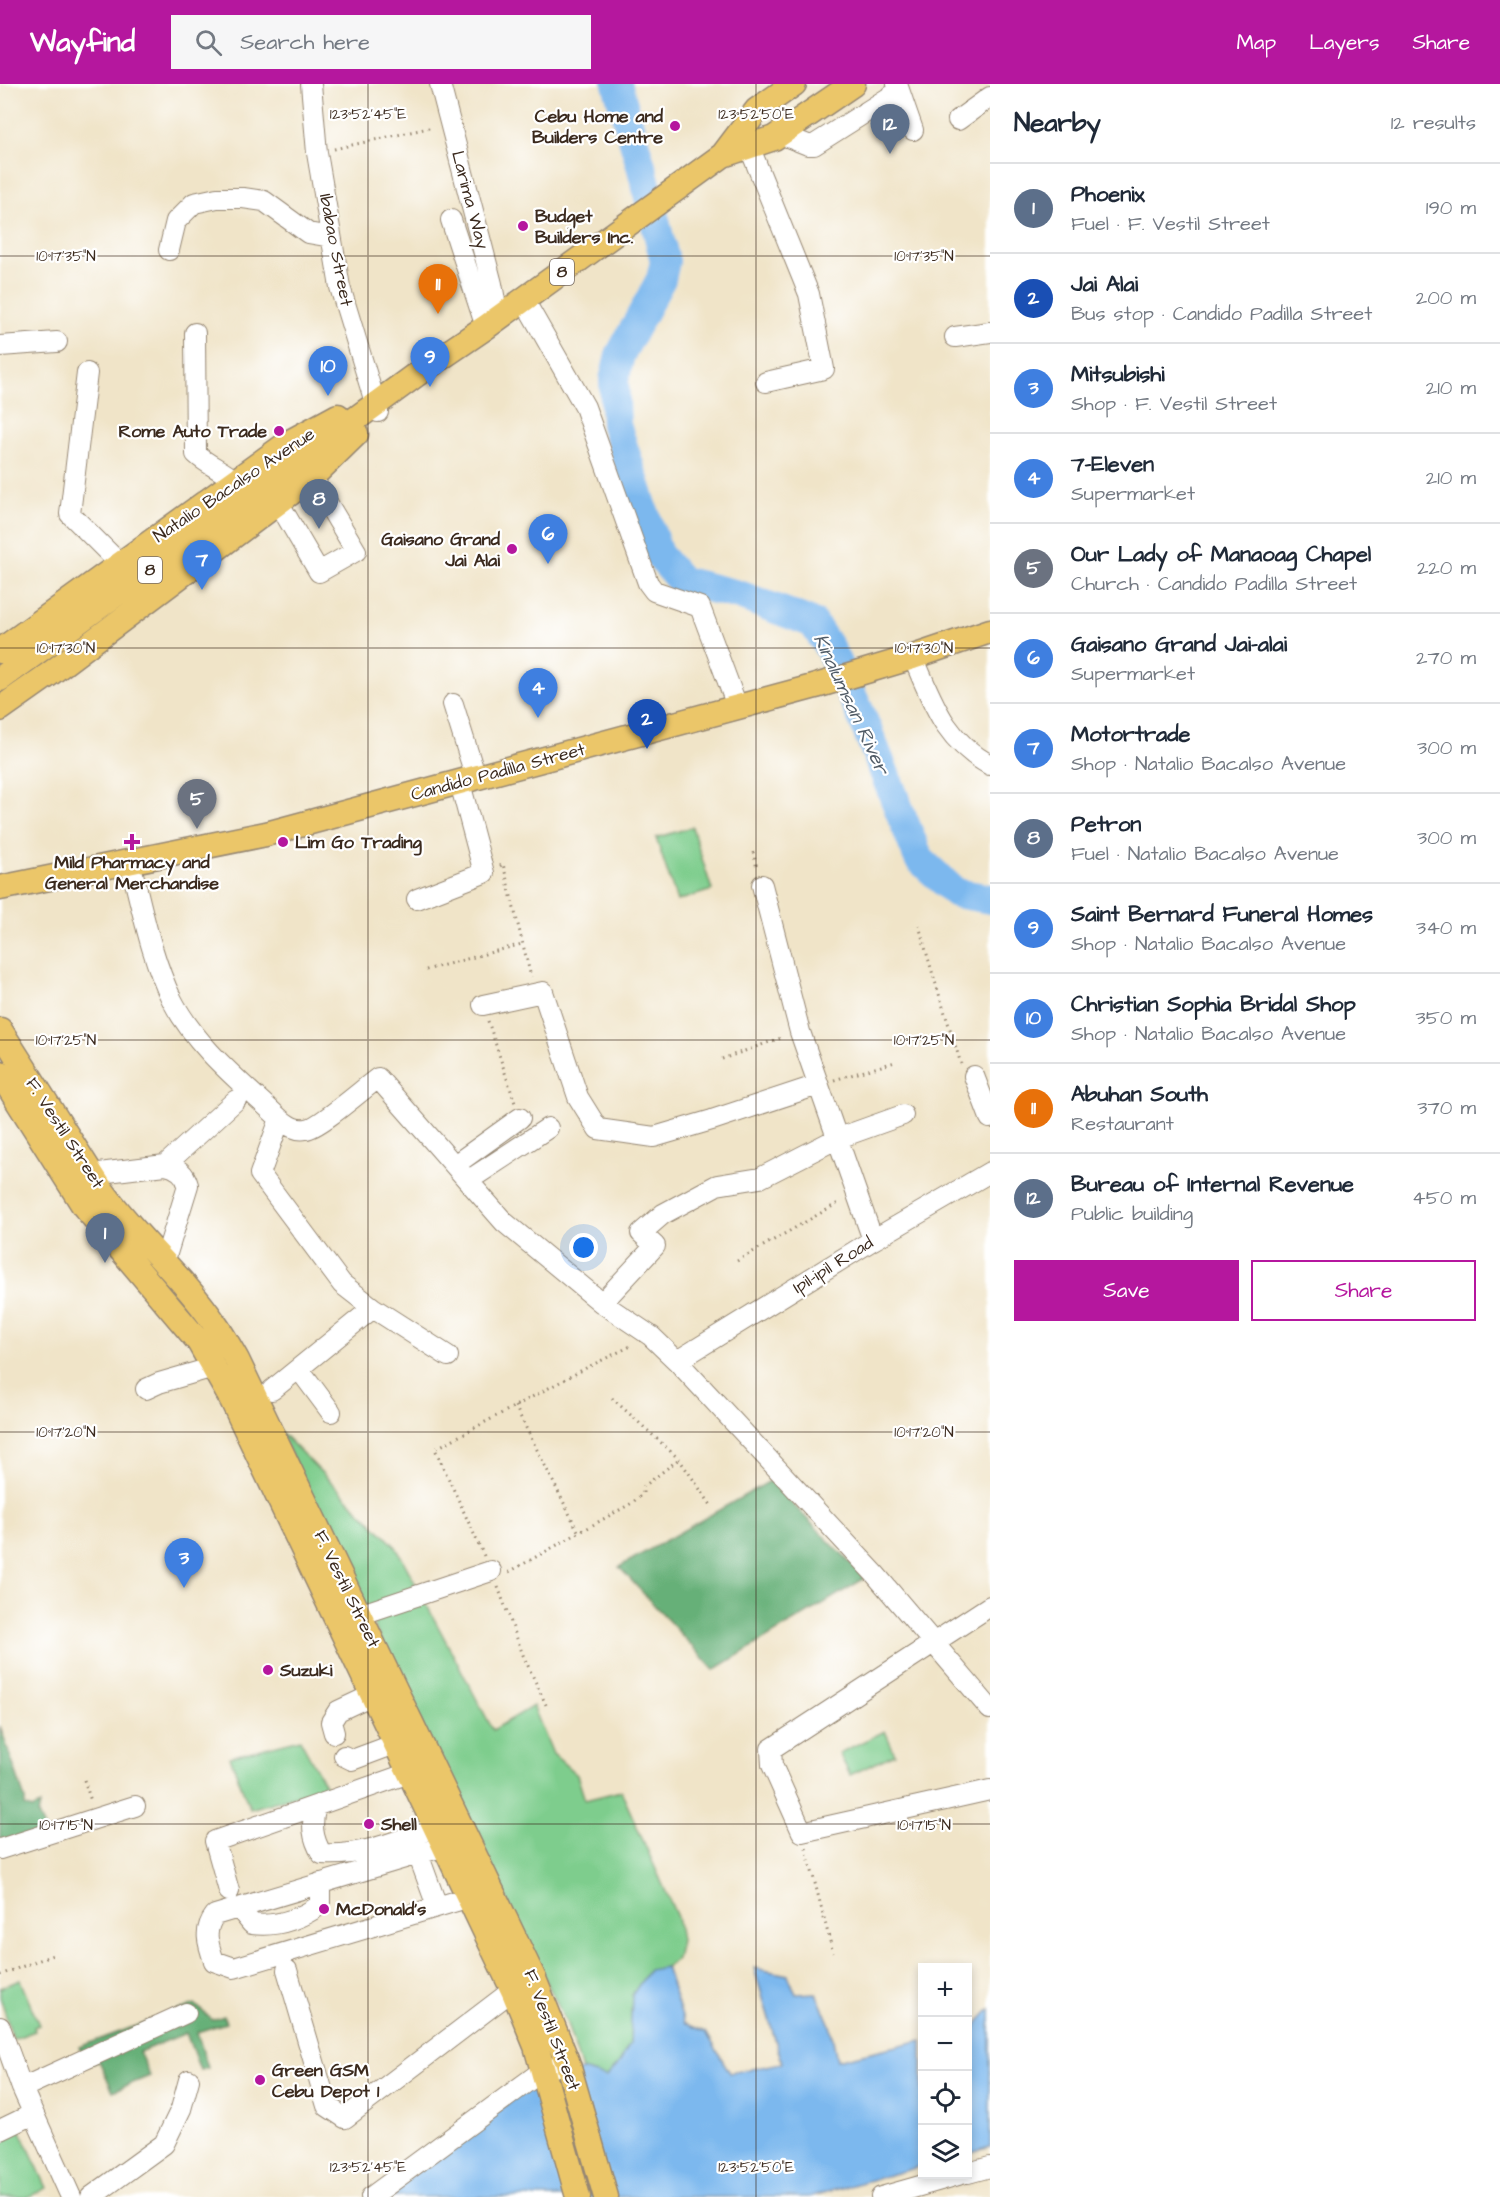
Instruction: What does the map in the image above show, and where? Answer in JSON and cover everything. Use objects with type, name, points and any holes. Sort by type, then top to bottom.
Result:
[{"type":"main road","points":[[744,139],[757,110],[794,84]]},
{"type":"main road","name":"Natalio Bacalso Avenue","points":[[0,709],[51,674],[278,502],[305,469],[376,404],[524,300],[744,139],[774,138],[853,84]]},
{"type":"main road","name":"Natalio Bacalso Avenue","points":[[0,651],[288,443],[376,404]]},
{"type":"main road","name":"8","points":[[0,679],[305,469]]},
{"type":"main road","name":"Candido Padilla Street","points":[[0,888],[266,834],[816,686],[990,631]]},
{"type":"main road","name":"F. Vestil Street","points":[[0,1030],[113,1206],[216,1324],[237,1360],[534,1979],[569,2067],[606,2197]]},
{"type":"main road","name":"F. Vestil Street","points":[[0,1074],[84,1206],[199,1342],[214,1367],[263,1463],[513,1990],[536,2046],[578,2197]]},
{"type":"street","name":"Ibabao Street","points":[[310,84],[317,153],[340,287],[376,404]]},
{"type":"street","name":"Larima Way","points":[[440,84],[492,284],[492,322]]},
{"type":"street","points":[[780,134],[808,145],[814,145],[896,93],[897,86]]},
{"type":"street","points":[[897,86],[913,130]]},
{"type":"street","points":[[958,120],[990,97]]},
{"type":"street","points":[[744,139],[808,294],[824,369],[766,382]]},
{"type":"street","points":[[169,250],[171,234],[176,221],[194,203],[216,198],[264,201],[308,233],[332,237]]},
{"type":"street","points":[[452,220],[492,322]]},
{"type":"street","points":[[524,300],[585,407],[648,583],[654,591],[700,606],[737,706]]},
{"type":"street","points":[[955,337],[990,332]]},
{"type":"street","points":[[195,333],[196,454],[209,466],[221,469],[235,481]]},
{"type":"street","points":[[0,346],[57,342]]},
{"type":"street","points":[[87,373],[70,514],[120,564]]},
{"type":"street","points":[[278,502],[319,572],[356,551],[305,469]]},
{"type":"street","points":[[913,657],[939,715],[956,741],[990,765]]},
{"type":"street","points":[[417,899],[484,873],[453,704]]},
{"type":"street","points":[[130,862],[156,960],[172,1000],[206,1048],[280,1119],[294,1128],[307,1130],[319,1123],[378,1078],[456,1164],[504,1222],[602,1303],[651,1336],[677,1361],[875,1574],[990,1709]]},
{"type":"street","points":[[762,885],[800,1032],[873,1240]]},
{"type":"street","points":[[483,1005],[543,992],[578,1097],[598,1129],[654,1137],[818,1085]]},
{"type":"street","points":[[974,1076],[990,1118]]},
{"type":"street","points":[[165,1164],[236,1100]]},
{"type":"street","points":[[602,1303],[655,1246],[641,1233],[663,1214],[717,1185],[760,1178],[836,1139],[903,1115]]},
{"type":"street","points":[[456,1164],[520,1118]]},
{"type":"street","points":[[280,1119],[260,1174],[342,1284],[373,1308],[447,1356]]},
{"type":"street","points":[[469,1180],[548,1128]]},
{"type":"street","points":[[91,1174],[165,1164],[175,1167],[186,1178],[188,1185],[164,1263]]},
{"type":"street","name":"Ipil-ipil Road","points":[[677,1361],[873,1240],[990,1172]]},
{"type":"street","points":[[272,1390],[373,1308]]},
{"type":"street","points":[[146,1389],[214,1367]]},
{"type":"street","points":[[299,1369],[331,1412]]},
{"type":"street","points":[[359,1615],[497,1573]]},
{"type":"street","points":[[990,1606],[771,1749],[772,1765],[802,1832],[990,1790]]},
{"type":"street","points":[[334,1733],[332,1722],[338,1711],[372,1695]]},
{"type":"street","points":[[344,1756],[352,1760],[396,1744]]},
{"type":"street","points":[[234,1899],[214,1841],[410,1773]]},
{"type":"street","points":[[0,1849],[135,1806]]},
{"type":"street","points":[[315,1806],[311,1823],[322,1854],[339,1856],[440,1837]]},
{"type":"street","points":[[440,1837],[418,1854],[320,1883],[234,1899],[209,1922],[207,1942],[214,1961],[234,1968],[470,1897]]},
{"type":"street","points":[[418,1854],[437,1906]]},
{"type":"street","points":[[287,1970],[327,2106],[345,2118],[513,1990]]},
{"type":"street","points":[[22,2088],[186,2013]]},
{"type":"street","points":[[0,2027],[22,2088],[71,2197]]},
{"type":"street","points":[[370,2197],[543,2076],[569,2067]]},
{"type":"street","points":[[91,2197],[164,2144],[181,2109],[189,2080]]},
{"type":"street","points":[[0,2130],[33,2114]]},
{"type":"street","points":[[972,2172],[990,2167]]},
{"type":"street","points":[[881,2197],[947,2179]]},
{"type":"path","points":[[317,153],[450,123]]},
{"type":"path","points":[[503,864],[534,994]]},
{"type":"path","points":[[919,925],[962,1065],[974,1076]]},
{"type":"path","points":[[426,970],[522,944]]},
{"type":"path","points":[[483,1005],[520,1118]]},
{"type":"path","points":[[722,1059],[800,1032]]},
{"type":"path","points":[[818,1085],[895,1062]]},
{"type":"path","points":[[737,1261],[857,1193]]},
{"type":"path","points":[[435,1449],[651,1336]]},
{"type":"path","points":[[612,1398],[679,1459],[711,1505]]},
{"type":"path","points":[[515,1406],[579,1533]]},
{"type":"path","points":[[497,1573],[579,1533],[632,1503],[643,1493],[643,1487],[679,1459]]},
{"type":"path","points":[[84,1780],[97,1818]]},
{"type":"path","points":[[802,1832],[833,1953]]},
{"type":"path","points":[[0,1975],[54,1955]]},
{"type":"green space","points":[[692,827],[712,890],[677,901],[656,838]]},
{"type":"green space","points":[[279,1430],[396,1547],[493,1730],[533,1706],[553,1754],[577,1775],[585,1800],[621,1791],[677,1917],[681,1940],[677,1959],[666,1967],[649,1971],[632,1995],[630,2044],[617,2066],[606,2077],[582,2070],[567,2024]]},
{"type":"green space","points":[[770,1481],[865,1578],[714,1670],[619,1567]]},
{"type":"green space","points":[[0,1726],[25,1799],[25,1806],[32,1809],[40,1805],[38,1815],[45,1830],[0,1845]]},
{"type":"green space","points":[[885,1731],[895,1754],[850,1775],[839,1753]]},
{"type":"green space","points":[[300,1739],[326,1787],[250,1809],[230,1757]]},
{"type":"green space","points":[[20,1980],[39,2025],[34,2027],[35,2031],[13,2039],[0,1997],[0,1988]]},
{"type":"green space","points":[[195,2004],[212,2020],[224,2016],[226,2023],[197,2032],[208,2068],[200,2070],[186,2033],[139,2052],[150,2076],[113,2091],[99,2061],[87,2065],[79,2047]]},
{"type":"green space","points":[[19,2127],[47,2188],[28,2197],[0,2197],[0,2136]]},
{"type":"water","points":[[666,1967],[684,2023],[706,2032],[730,2073],[782,2063],[754,1968],[788,1975],[796,1994],[816,1993],[830,2025],[837,2060],[918,2041],[918,2167],[809,2197],[382,2197],[533,2085],[582,2070],[606,2077],[617,2066],[630,2044],[632,1995],[649,1970]]},
{"type":"water","points":[[990,2009],[990,2147],[972,2153],[972,2032]]},
{"type":"waterway","name":"Kinalumsan River","points":[[617,84],[642,169],[665,261],[661,279],[620,355],[614,380],[616,425],[658,554],[681,581],[739,595],[813,623],[830,649],[862,717],[919,859],[956,893],[990,899]]},
{"type":"place","name":"Cebu Home and Builders Centre","points":[[675,126]]},
{"type":"place","name":"Bureau of Internal Revenue","points":[[890,154]]},
{"type":"place","name":"Budget Builders Inc.","points":[[523,226]]},
{"type":"place","name":"Abuhan South","points":[[438,314]]},
{"type":"place","name":"Saint Bernard Funeral Homes","points":[[430,387]]},
{"type":"place","name":"Christian Sophia Bridal Shop","points":[[328,396]]},
{"type":"place","name":"Rome Auto Trade","points":[[279,431]]},
{"type":"place","name":"Petron","points":[[319,529]]},
{"type":"place","name":"Gaisano Grand Jai Alai","points":[[512,549]]},
{"type":"place","name":"Gaisano Grand Jai-alai","points":[[548,564]]},
{"type":"place","name":"Motortrade","points":[[202,590]]},
{"type":"place","name":"7-Eleven","points":[[538,718]]},
{"type":"place","name":"Jai Alai","points":[[647,749]]},
{"type":"place","name":"Our Lady of Manaoag Chapel","points":[[197,829]]},
{"type":"place","name":"Mild Pharmacy and General Merchandise","points":[[132,842]]},
{"type":"place","name":"Lim Go Trading","points":[[283,842]]},
{"type":"place","name":"Phoenix","points":[[105,1263]]},
{"type":"place","name":"Mitsubishi","points":[[184,1588]]},
{"type":"place","name":"Suzuki","points":[[268,1670]]},
{"type":"place","name":"Shell","points":[[369,1824]]},
{"type":"place","name":"McDonald's","points":[[324,1909]]},
{"type":"place","name":"Green GSM Cebu Depot 1","points":[[260,2080]]}]
